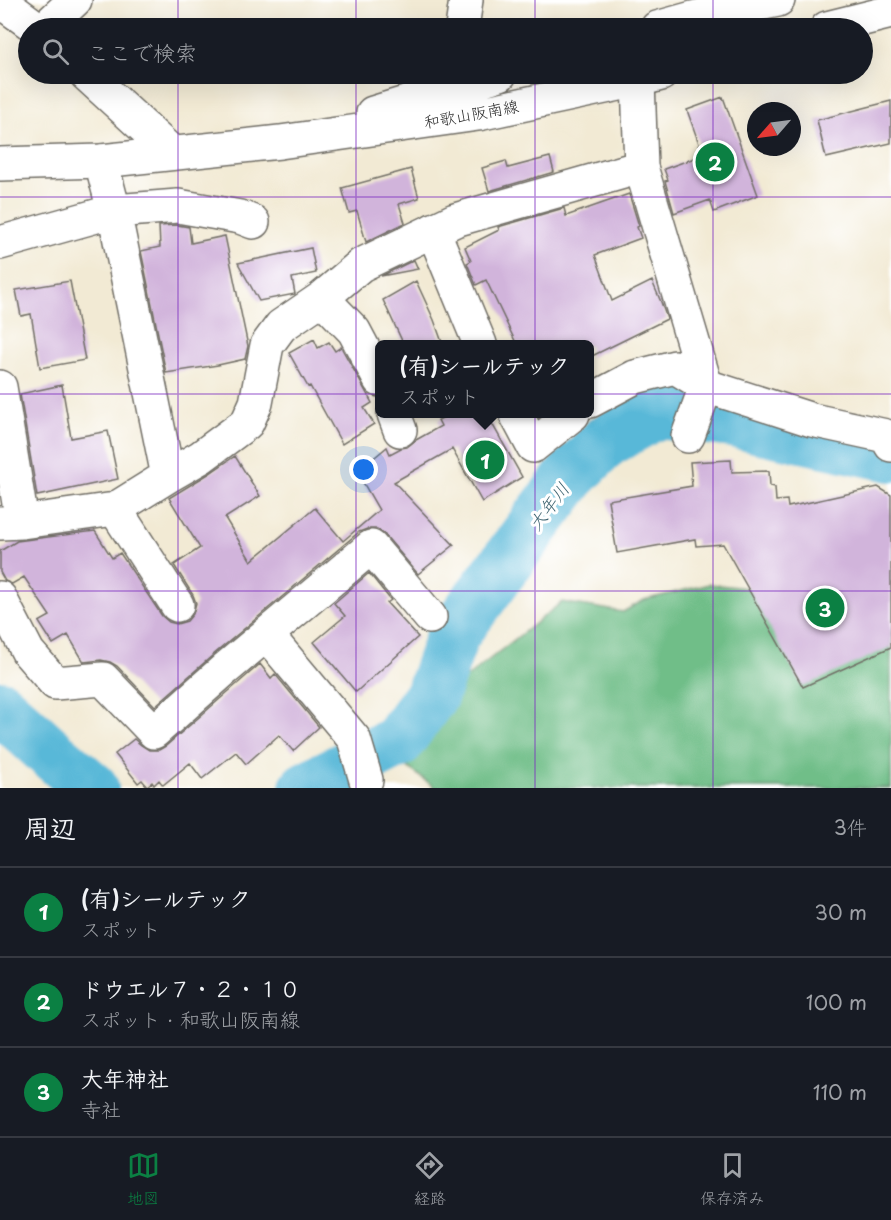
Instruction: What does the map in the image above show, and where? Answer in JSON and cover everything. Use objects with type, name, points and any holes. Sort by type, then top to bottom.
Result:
[{"type":"street","points":[[56,18],[75,0]]},
{"type":"street","points":[[463,18],[466,0]]},
{"type":"street","points":[[693,18],[735,0]]},
{"type":"street","points":[[693,18],[778,0]]},
{"type":"street","points":[[772,18],[802,0]]},
{"type":"street","points":[[0,1],[23,18]]},
{"type":"street","points":[[867,18],[891,12]]},
{"type":"street","points":[[97,84],[172,153]]},
{"type":"street","name":"和歌山阪南線","points":[[280,142],[456,84]]},
{"type":"street","name":"和歌山阪南線","points":[[0,164],[101,161],[280,142],[478,114],[617,84]]},
{"type":"street","points":[[649,84],[641,167],[706,386],[688,436]]},
{"type":"street","points":[[101,161],[114,211],[168,476]]},
{"type":"street","points":[[0,387],[11,523],[115,509],[201,457],[247,423],[256,403],[267,345],[281,326],[361,265],[455,220],[641,167]]},
{"type":"street","points":[[0,243],[114,211],[178,206],[240,217],[253,222]]},
{"type":"street","points":[[432,230],[478,340]]},
{"type":"street","points":[[322,297],[354,331],[375,371]]},
{"type":"street","points":[[594,398],[635,377],[675,367],[706,386],[812,420],[886,436],[891,444]]},
{"type":"street","points":[[518,418],[533,446],[568,418]]},
{"type":"street","points":[[115,509],[177,605]]},
{"type":"street","points":[[5,618],[28,652],[55,683],[103,679],[154,732],[370,547],[430,617]]},
{"type":"street","points":[[267,635],[354,739],[366,780]]},
{"type":"green space","points":[[709,584],[756,589],[891,631],[891,788],[433,788],[406,766],[462,681],[562,602],[623,612],[644,600]]},
{"type":"building","points":[[723,97],[758,195],[714,212],[710,200],[674,213],[664,169],[703,155],[687,110]]},
{"type":"building","points":[[891,101],[891,143],[826,158],[817,120]]},
{"type":"building","points":[[550,157],[554,172],[489,191],[482,168],[506,161],[508,168]]},
{"type":"building","points":[[411,169],[419,198],[399,204],[405,223],[366,242],[357,211],[349,213],[342,188]]},
{"type":"building","points":[[629,194],[641,238],[595,255],[612,301],[652,281],[667,319],[594,355],[594,340],[515,340],[486,280],[476,285],[467,263],[471,261],[465,247],[499,230],[498,227],[564,208],[566,216]]},
{"type":"building","points":[[159,226],[189,227],[191,243],[225,236],[248,346],[245,359],[166,373],[141,251],[160,247]]},
{"type":"building","points":[[311,248],[316,273],[292,278],[295,294],[259,301],[238,263]]},
{"type":"building","points":[[414,260],[418,269],[381,276]]},
{"type":"building","points":[[70,281],[85,360],[40,368],[31,314],[21,316],[16,290]]},
{"type":"building","points":[[416,281],[441,340],[402,340],[383,300]]},
{"type":"building","points":[[314,339],[318,348],[329,342],[335,351],[341,347],[372,403],[364,408],[374,424],[342,444],[289,353]]},
{"type":"building","points":[[62,385],[71,438],[108,431],[118,479],[37,496],[20,394]]},
{"type":"building","points":[[478,418],[482,424],[490,420],[522,477],[482,502],[452,449],[394,482],[454,545],[418,574],[385,535],[377,529],[359,532],[155,706],[117,666],[101,660],[84,662],[68,635],[53,644],[39,622],[50,616],[24,577],[12,584],[5,581],[0,572],[0,551],[17,541],[95,531],[112,558],[120,553],[162,616],[169,622],[177,624],[187,621],[193,614],[196,603],[174,565],[200,548],[169,498],[235,456],[260,496],[225,518],[251,561],[315,508],[343,541],[379,510],[357,472],[387,447],[390,454],[407,447],[441,426],[438,420]]},
{"type":"building","points":[[731,460],[732,472],[769,471],[770,486],[775,487],[776,501],[787,500],[788,507],[878,487],[891,495],[891,647],[803,687],[723,544],[696,546],[695,539],[617,553],[608,500],[692,486],[690,462]]},
{"type":"building","points":[[369,573],[391,600],[387,603],[418,637],[356,692],[314,642],[345,616],[334,603]]},
{"type":"building","points":[[260,664],[271,678],[275,674],[319,727],[293,751],[279,735],[246,764],[236,752],[202,779],[190,763],[163,785],[159,780],[154,785],[152,782],[147,786],[142,780],[138,783],[115,754],[134,739],[149,750],[159,750],[166,746]]},
{"type":"waterway","name":"大年川","points":[[306,788],[397,742],[432,694],[453,634],[570,477],[606,441],[657,412],[733,421],[891,455]]},
{"type":"waterway","name":"大年川","points":[[0,707],[92,788]]},
{"type":"place","name":"ドウエル７・２・１０","points":[[715,162]]},
{"type":"place","name":"(有)シールテック","points":[[485,460]]},
{"type":"place","name":"大年神社","points":[[825,608]]}]
